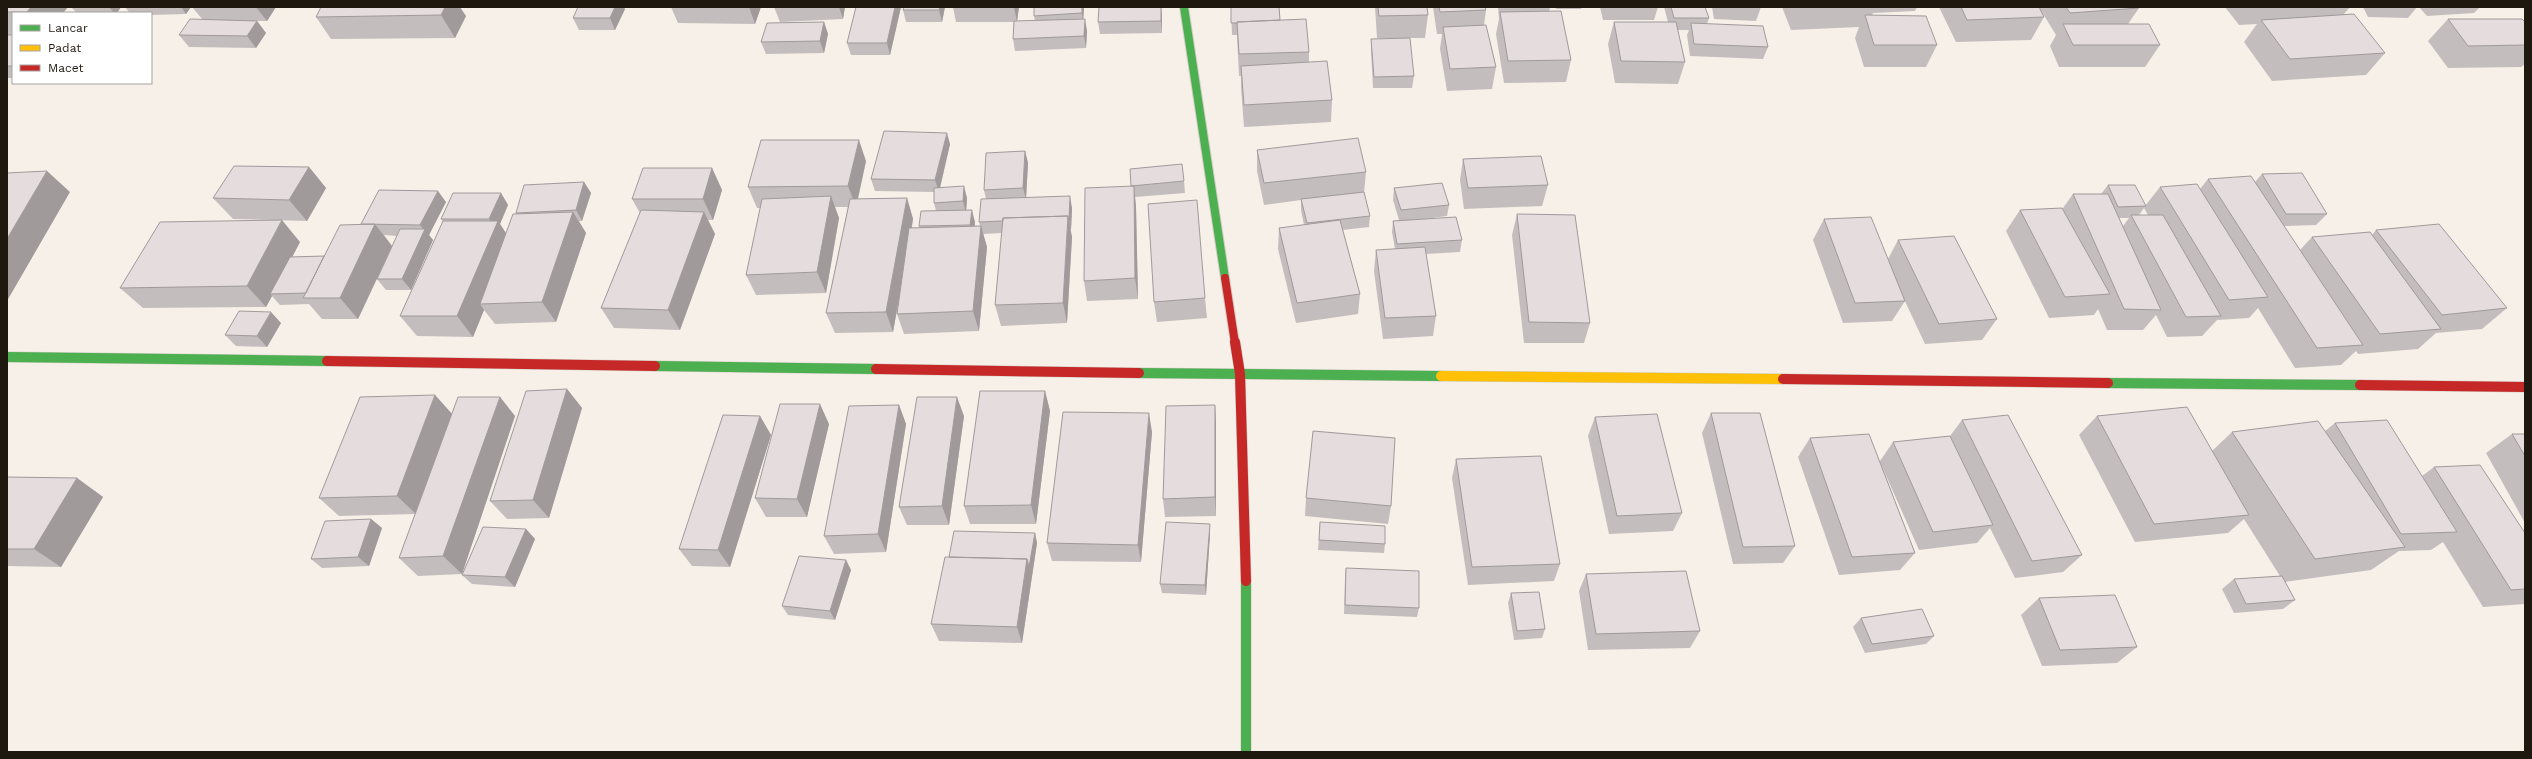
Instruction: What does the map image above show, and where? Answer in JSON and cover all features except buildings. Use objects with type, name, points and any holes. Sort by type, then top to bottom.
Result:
[{"type":"street","points":[[1184,7],[1240,374],[1246,582],[1246,752]]},
{"type":"street","points":[[7,357],[1240,374],[2525,387]]},
{"type":"traffic: fast","points":[[1184,7],[1225,278]]},
{"type":"traffic: fast","points":[[7,357],[327,361]]},
{"type":"traffic: fast","points":[[655,366],[876,369]]},
{"type":"traffic: fast","points":[[1139,373],[1441,376]]},
{"type":"traffic: fast","points":[[2108,383],[2360,385]]},
{"type":"traffic: fast","points":[[1246,581],[1246,752]]},
{"type":"traffic: slow","points":[[1441,376],[1783,379]]},
{"type":"traffic: jam","points":[[1225,278],[1240,374],[1246,581]]},
{"type":"traffic: jam","points":[[327,361],[655,366]]},
{"type":"traffic: jam","points":[[876,369],[1139,373]]},
{"type":"traffic: jam","points":[[1783,379],[2108,383]]},
{"type":"traffic: jam","points":[[2360,385],[2525,387]]}]
